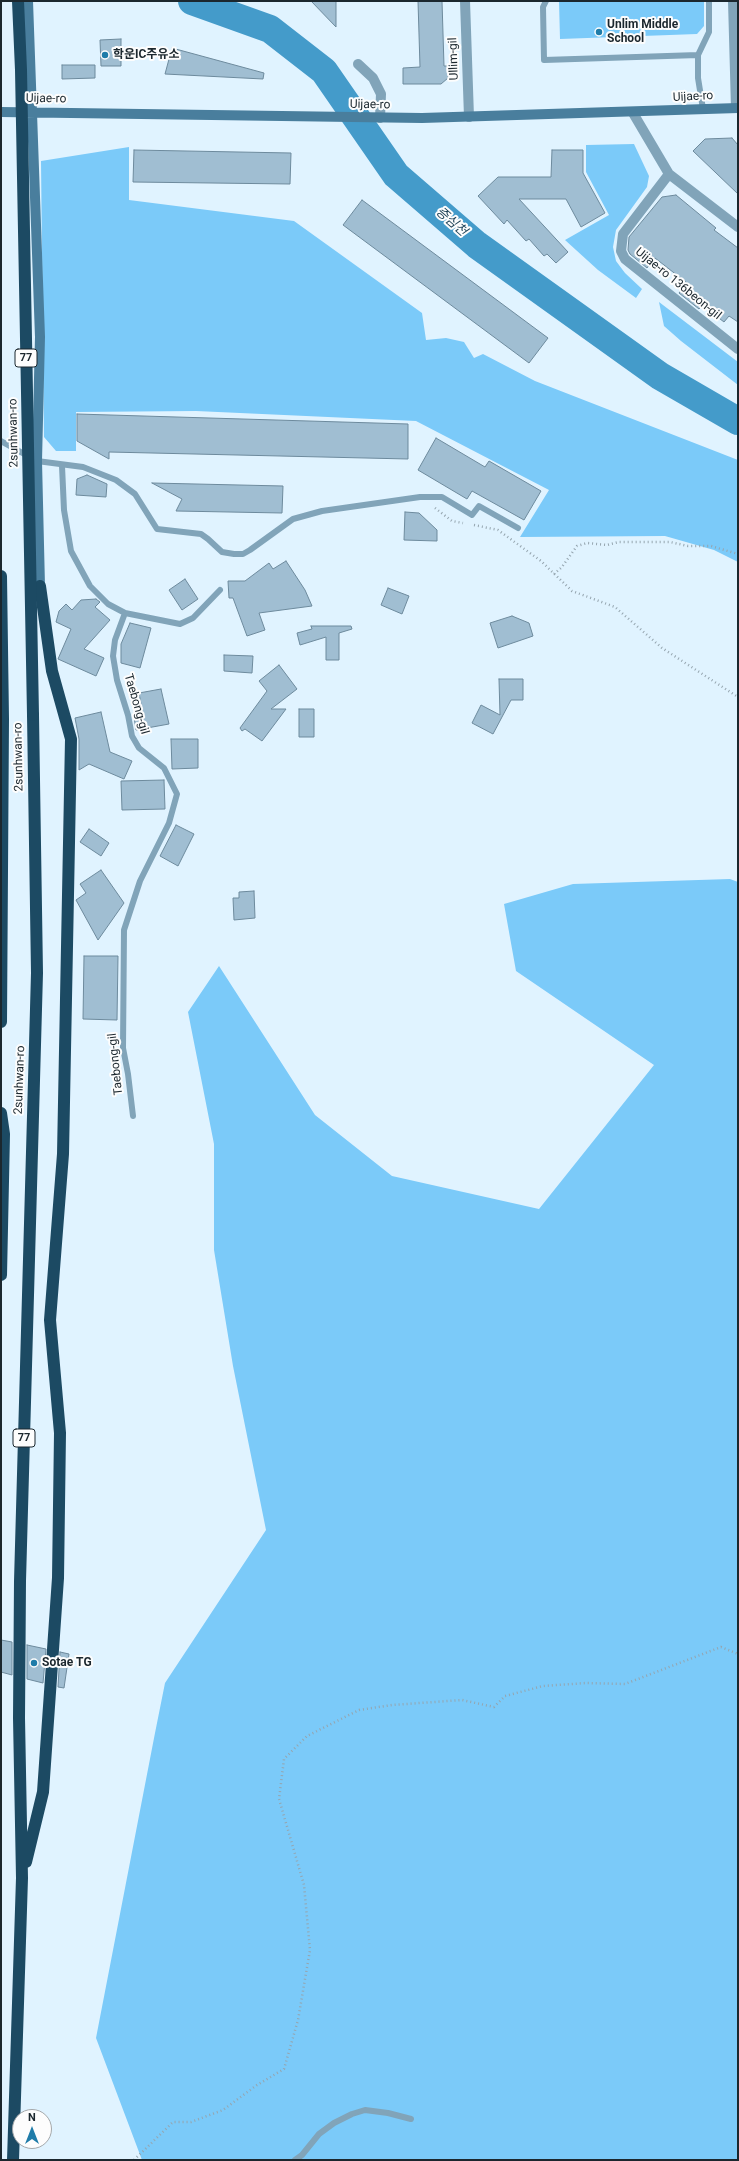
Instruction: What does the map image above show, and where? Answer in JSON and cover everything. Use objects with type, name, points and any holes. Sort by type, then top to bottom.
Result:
[{"type":"highway","name":"2sunhwan-ro","points":[[13,2160],[22,1878],[19,1718],[20,1581],[37,973],[21,70],[18,1]]},
{"type":"highway","name":"2sunhwan-ro","points":[[1,576],[3,719],[1,1022]]},
{"type":"highway","points":[[22,1878],[43,1792],[58,1578],[60,1433],[50,1320],[62,1154],[71,739],[52,672],[40,586]]},
{"type":"highway","name":"2sunhwan-ro","points":[[1,1113],[4,1134],[1,1275]]},
{"type":"main road","points":[[28,1],[40,337],[37,461],[40,586]]},
{"type":"main road","name":"Uijae-ro","points":[[1,112],[422,118],[737,108]]},
{"type":"street","name":"Ullim-gil","points":[[465,1],[469,117]]},
{"type":"street","points":[[733,1],[737,108]]},
{"type":"street","points":[[358,64],[373,78],[381,94],[380,118]]},
{"type":"street","points":[[633,112],[669,174],[738,227]]},
{"type":"street","name":"Uijae-ro 136beon-gil","points":[[669,174],[622,234],[621,251],[625,259],[738,349]]},
{"type":"lane","points":[[546,1],[543,8],[544,60],[698,55]]},
{"type":"lane","points":[[703,109],[698,78],[698,55],[709,32],[709,1]]},
{"type":"lane","points":[[1,441],[37,461],[62,466],[83,467],[116,480],[135,494],[157,528],[200,534],[208,538],[222,552],[243,554],[293,518],[322,511],[420,497],[442,498],[472,515],[479,506],[518,528]]},
{"type":"lane","points":[[62,466],[64,510],[70,551],[90,586],[108,604],[125,613],[180,624],[193,618],[220,590]]},
{"type":"lane","name":"Taebong-gil","points":[[125,613],[115,640],[113,656],[117,680],[128,716],[132,736],[139,748],[164,768],[177,794],[169,823],[140,881],[124,930],[123,1048],[133,1116]]},
{"type":"lane","points":[[295,2160],[302,2155],[320,2134],[334,2123],[352,2114],[365,2110],[388,2113],[411,2119]]},
{"type":"path","points":[[420,497],[452,521],[498,530],[541,561],[572,591],[615,607],[662,648],[738,696]]},
{"type":"path","points":[[554,574],[562,567],[577,546],[587,543],[606,545],[619,542],[670,542],[688,546],[711,546],[738,554]]},
{"type":"path","points":[[134,2160],[173,2122],[191,2122],[223,2110],[256,2085],[284,2069],[298,2020],[310,1950],[304,1885],[279,1799],[284,1759],[307,1736],[359,1710],[392,1705],[462,1700],[494,1707],[505,1696],[543,1686],[586,1683],[625,1684],[720,1647],[738,1654]]},
{"type":"shaded area","points":[[559,1],[704,1],[704,26],[697,34],[560,39]]},
{"type":"shaded area","points":[[634,144],[649,176],[647,187],[616,230],[613,247],[616,261],[625,273],[642,289],[636,298],[598,270],[565,240],[609,215],[586,172],[586,145]]},
{"type":"shaded area","points":[[129,147],[129,200],[294,221],[422,313],[426,340],[446,338],[464,342],[474,358],[483,354],[535,381],[738,460],[738,562],[714,550],[665,536],[520,537],[549,490],[416,421],[196,411],[76,412],[76,451],[56,451],[44,437],[41,161]]},
{"type":"shaded area","points":[[659,302],[738,362],[738,385],[664,326]]},
{"type":"shaded area","points":[[730,879],[738,882],[738,2160],[142,2160],[96,2038],[155,1733],[165,1683],[266,1530],[233,1366],[214,1250],[214,1144],[188,1012],[219,966],[315,1115],[392,1176],[539,1209],[654,1065],[516,971],[504,904],[573,884]]},
{"type":"building","points":[[311,1],[336,1],[336,27]]},
{"type":"building","points":[[418,1],[442,1],[444,66],[448,66],[448,78],[441,84],[403,84],[403,68],[420,67]]},
{"type":"building","points":[[121,39],[121,66],[101,66],[100,40]]},
{"type":"building","points":[[172,48],[264,73],[263,79],[165,74]]},
{"type":"building","points":[[62,65],[95,65],[95,78],[62,79]]},
{"type":"building","points":[[732,138],[738,145],[738,194],[693,151],[705,139]]},
{"type":"building","points":[[134,150],[291,153],[290,184],[133,182]]},
{"type":"building","points":[[552,150],[583,150],[583,173],[605,213],[581,227],[566,199],[519,199],[568,252],[556,263],[547,254],[544,256],[529,239],[526,241],[507,220],[504,224],[478,196],[498,177],[551,177]]},
{"type":"building","points":[[676,195],[716,228],[714,230],[738,248],[738,322],[729,316],[724,322],[702,305],[699,309],[679,293],[687,283],[655,258],[647,268],[630,254],[628,250],[629,237],[662,197]]},
{"type":"building","points":[[362,200],[548,338],[529,363],[343,225]]},
{"type":"building","points":[[77,414],[408,424],[408,459],[109,452],[109,459],[77,441]]},
{"type":"building","points":[[436,438],[485,467],[489,461],[541,491],[524,520],[472,491],[467,499],[418,470]]},
{"type":"building","points":[[87,475],[107,484],[106,497],[76,495],[77,479]]},
{"type":"building","points":[[152,483],[283,486],[282,513],[176,511],[182,499]]},
{"type":"building","points":[[405,512],[419,513],[437,530],[437,541],[404,540]]},
{"type":"building","points":[[286,561],[305,590],[312,606],[259,613],[265,630],[247,636],[233,598],[229,598],[228,581],[245,581],[269,563],[273,569]]},
{"type":"building","points":[[185,579],[198,599],[182,610],[169,590]]},
{"type":"building","points":[[388,588],[409,596],[402,614],[381,605]]},
{"type":"building","points":[[96,599],[100,602],[95,607],[110,620],[84,649],[104,658],[96,676],[58,659],[71,629],[56,622],[59,611],[66,604],[72,610],[81,600]]},
{"type":"building","points":[[512,616],[529,623],[533,636],[498,648],[490,623]]},
{"type":"building","points":[[130,623],[151,628],[140,668],[121,663],[121,644]]},
{"type":"building","points":[[311,626],[351,626],[352,629],[339,633],[339,660],[326,660],[326,637],[300,645],[297,633],[312,629]]},
{"type":"building","points":[[224,655],[253,656],[252,673],[224,671]]},
{"type":"building","points":[[279,665],[297,689],[271,709],[286,709],[262,741],[245,729],[242,731],[240,728],[267,691],[259,681]]},
{"type":"building","points":[[499,679],[523,679],[523,700],[511,700],[493,734],[472,723],[481,705],[500,715]]},
{"type":"building","points":[[161,689],[169,724],[136,730],[134,717],[143,715],[139,693]]},
{"type":"building","points":[[299,709],[314,709],[314,737],[299,737]]},
{"type":"building","points":[[101,712],[110,752],[132,761],[124,779],[89,764],[79,770],[79,739],[75,718]]},
{"type":"building","points":[[171,739],[198,739],[198,768],[172,769]]},
{"type":"building","points":[[164,780],[165,809],[122,810],[121,781]]},
{"type":"building","points":[[176,825],[194,834],[178,866],[160,856]]},
{"type":"building","points":[[89,829],[109,843],[101,856],[80,842]]},
{"type":"building","points":[[101,870],[124,903],[98,940],[76,900],[86,893],[80,884]]},
{"type":"building","points":[[254,891],[255,918],[234,920],[233,898],[239,898],[239,892]]},
{"type":"building","points":[[84,956],[118,956],[117,1020],[83,1019]]},
{"type":"building","points":[[1,1640],[12,1642],[12,1675],[1,1672]]},
{"type":"building","points":[[27,1645],[46,1649],[43,1683],[27,1679]]},
{"type":"building","points":[[60,1652],[69,1654],[64,1688],[58,1687]]},
{"type":"waterway","name":"증심천","points":[[192,1],[270,29],[324,71],[396,175],[477,245],[660,376],[738,421]]},
{"type":"place","name":"Unlim Middle School","points":[[599,32]]},
{"type":"place","name":"학운IC주유소","points":[[105,55]]},
{"type":"place","name":"Sotae TG","points":[[34,1663]]}]
